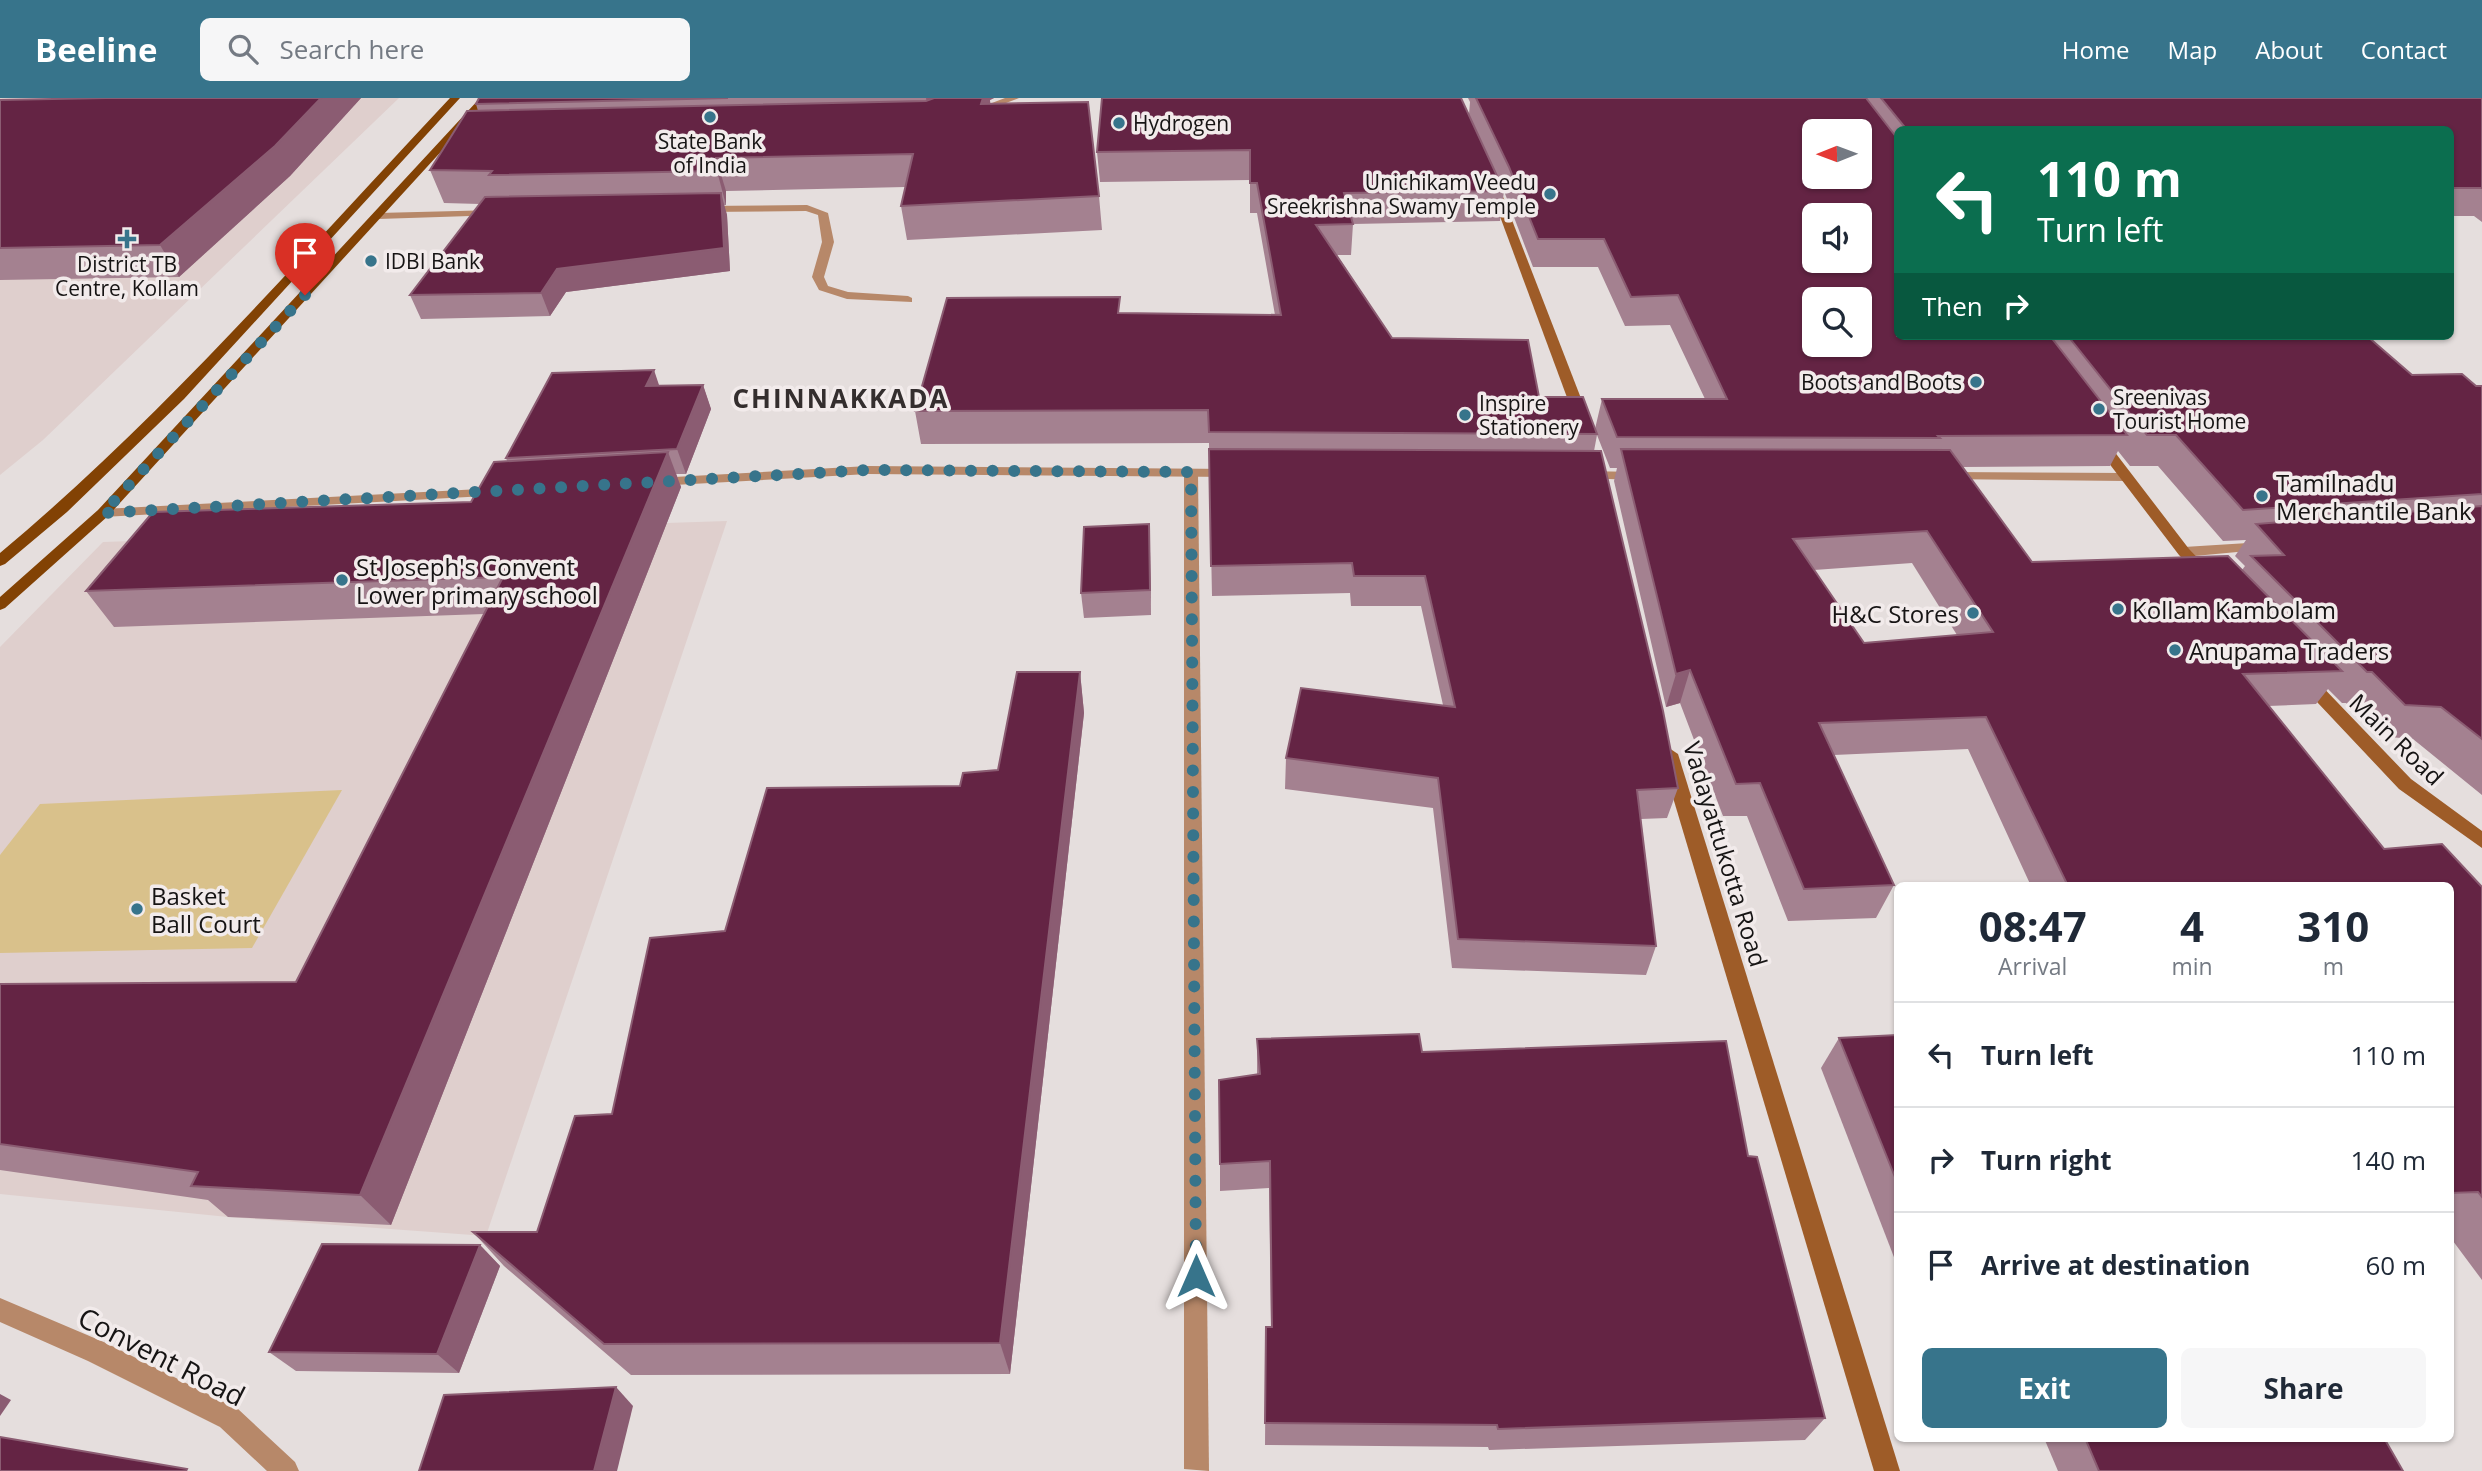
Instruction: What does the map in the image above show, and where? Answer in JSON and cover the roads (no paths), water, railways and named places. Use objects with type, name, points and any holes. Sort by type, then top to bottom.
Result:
[{"type":"main road","points":[[0,561],[142,436],[214,363],[455,98]]},
{"type":"main road","points":[[0,606],[103,513],[485,98]]},
{"type":"street","points":[[967,114],[1014,98]]},
{"type":"street","points":[[450,138],[464,137]]},
{"type":"street","points":[[1487,171],[1589,438]]},
{"type":"street","points":[[694,209],[807,208],[823,213],[828,242],[818,277],[823,288],[847,295],[908,300]]},
{"type":"street","points":[[378,216],[503,213]]},
{"type":"street","points":[[2086,423],[2184,552],[2213,582]]},
{"type":"street","points":[[1601,469],[1609,502]]},
{"type":"street","points":[[1562,475],[1601,469],[1658,476]]},
{"type":"street","points":[[646,483],[868,470],[1246,473]]},
{"type":"street","points":[[1191,472],[1197,1469]]},
{"type":"street","points":[[1933,476],[2125,477]]},
{"type":"street","points":[[103,513],[508,491]]},
{"type":"street","points":[[2184,552],[2279,545]]},
{"type":"street","name":"Main Road","points":[[2299,673],[2405,784],[2482,841]]},
{"type":"street","name":"Vadayattukotta Road","points":[[1663,736],[1887,1471]]},
{"type":"street","name":"Convent Road","points":[[0,1310],[97,1352],[229,1418],[286,1471]]},
{"type":"place","name":"State Bank of India","points":[[710,117]]},
{"type":"place","name":"Hydrogen","points":[[1119,123]]},
{"type":"place","name":"Unichikam Veedu Sreekrishna Swamy Temple","points":[[1550,194]]},
{"type":"place","name":"District TB Centre, Kollam","points":[[127,239]]},
{"type":"place","name":"IDBI Bank","points":[[371,261]]},
{"type":"place","name":"Boots and Boots","points":[[1976,382]]},
{"type":"place","name":"Sreenivas Tourist Home","points":[[2099,409]]},
{"type":"place","name":"Inspire Stationery","points":[[1465,415]]},
{"type":"place","name":"Tamilnadu Merchantile Bank","points":[[2262,496]]},
{"type":"place","name":"St Joseph's Convent Lower primary school","points":[[342,580]]},
{"type":"place","name":"Kollam Kambolam","points":[[2118,609]]},
{"type":"place","name":"H&C Stores","points":[[1973,613]]},
{"type":"place","name":"Anupama Traders","points":[[2175,650]]},
{"type":"place","name":"Basket Ball Court","points":[[137,909]]},
{"type":"district","name":"CHINNAKKADA","points":[[841,398]]}]
